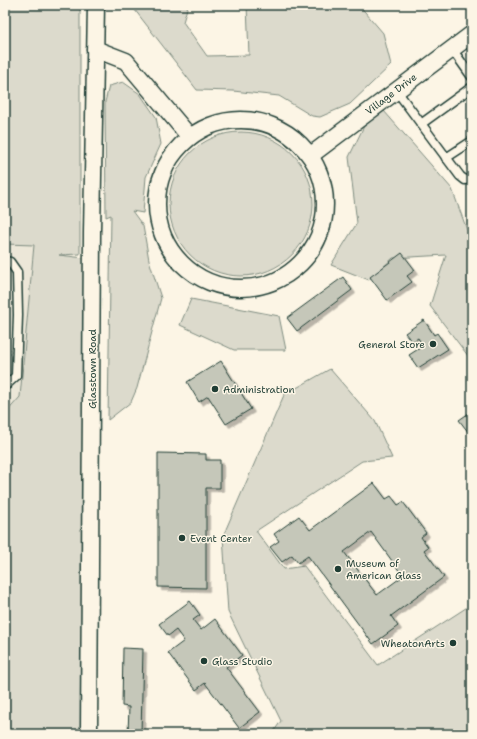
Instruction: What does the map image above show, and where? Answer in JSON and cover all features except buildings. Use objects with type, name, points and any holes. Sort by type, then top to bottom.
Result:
[{"type":"street","name":"Glasstown Road","points":[[89,734],[96,5]]},
{"type":"street","name":"Village Drive","points":[[311,155],[472,34]]},
{"type":"street","points":[[95,49],[126,60],[190,136]]},
{"type":"street","points":[[255,120],[287,132],[311,155],[323,178],[326,213],[315,247],[293,272],[260,287],[226,288],[195,276],[171,252],[158,226],[157,189],[169,158],[190,136],[220,122],[255,120]]},
{"type":"lane","points":[[452,49],[472,77]]},
{"type":"lane","points":[[421,124],[472,86]]},
{"type":"lane","points":[[396,90],[462,178],[472,179]]},
{"type":"lane","points":[[446,158],[472,141]]},
{"type":"lane","points":[[5,261],[10,262],[17,272],[18,315],[16,376],[5,386]]},
{"type":"shaded area","points":[[5,5],[80,5],[80,254],[59,255],[84,258],[83,734],[5,734],[5,414],[20,397],[34,245],[5,244]]},
{"type":"shaded area","points":[[131,5],[188,5],[183,22],[207,56],[249,55],[247,5],[359,5],[383,33],[391,65],[350,104],[320,117],[312,116],[279,96],[233,91],[197,90]]},
{"type":"shaded area","points":[[123,82],[140,94],[156,117],[161,144],[146,177],[143,213],[132,211],[143,226],[149,260],[161,298],[137,388],[131,402],[108,420],[111,215],[106,217],[105,102],[109,86]]},
{"type":"shaded area","points":[[384,111],[452,189],[467,230],[472,228],[472,361],[430,306],[446,255],[393,258],[369,280],[331,265],[357,223],[349,157],[365,124]]},
{"type":"shaded area","points":[[241,132],[262,135],[281,144],[292,153],[301,164],[310,183],[313,204],[310,225],[301,244],[292,255],[281,264],[262,273],[241,276],[220,273],[201,264],[190,255],[181,244],[172,225],[169,204],[172,183],[181,164],[190,153],[201,144],[220,135]]},
{"type":"shaded area","points":[[5,244],[34,244],[20,397],[5,414]]},
{"type":"shaded area","points":[[191,299],[279,316],[286,350],[234,350],[180,325]]},
{"type":"shaded area","points":[[330,369],[375,421],[392,458],[362,461],[256,531],[284,569],[304,566],[378,665],[472,604],[472,734],[272,734],[281,721],[228,612],[223,536],[284,395]]},
{"type":"place","name":"General Store","points":[[433,344]]},
{"type":"place","name":"Administration","points":[[215,389]]},
{"type":"place","name":"Event Center","points":[[182,538]]},
{"type":"place","name":"Museum of American Glass","points":[[338,569]]},
{"type":"place","name":"WheatonArts","points":[[453,643]]},
{"type":"place","name":"Glass Studio","points":[[204,661]]}]
